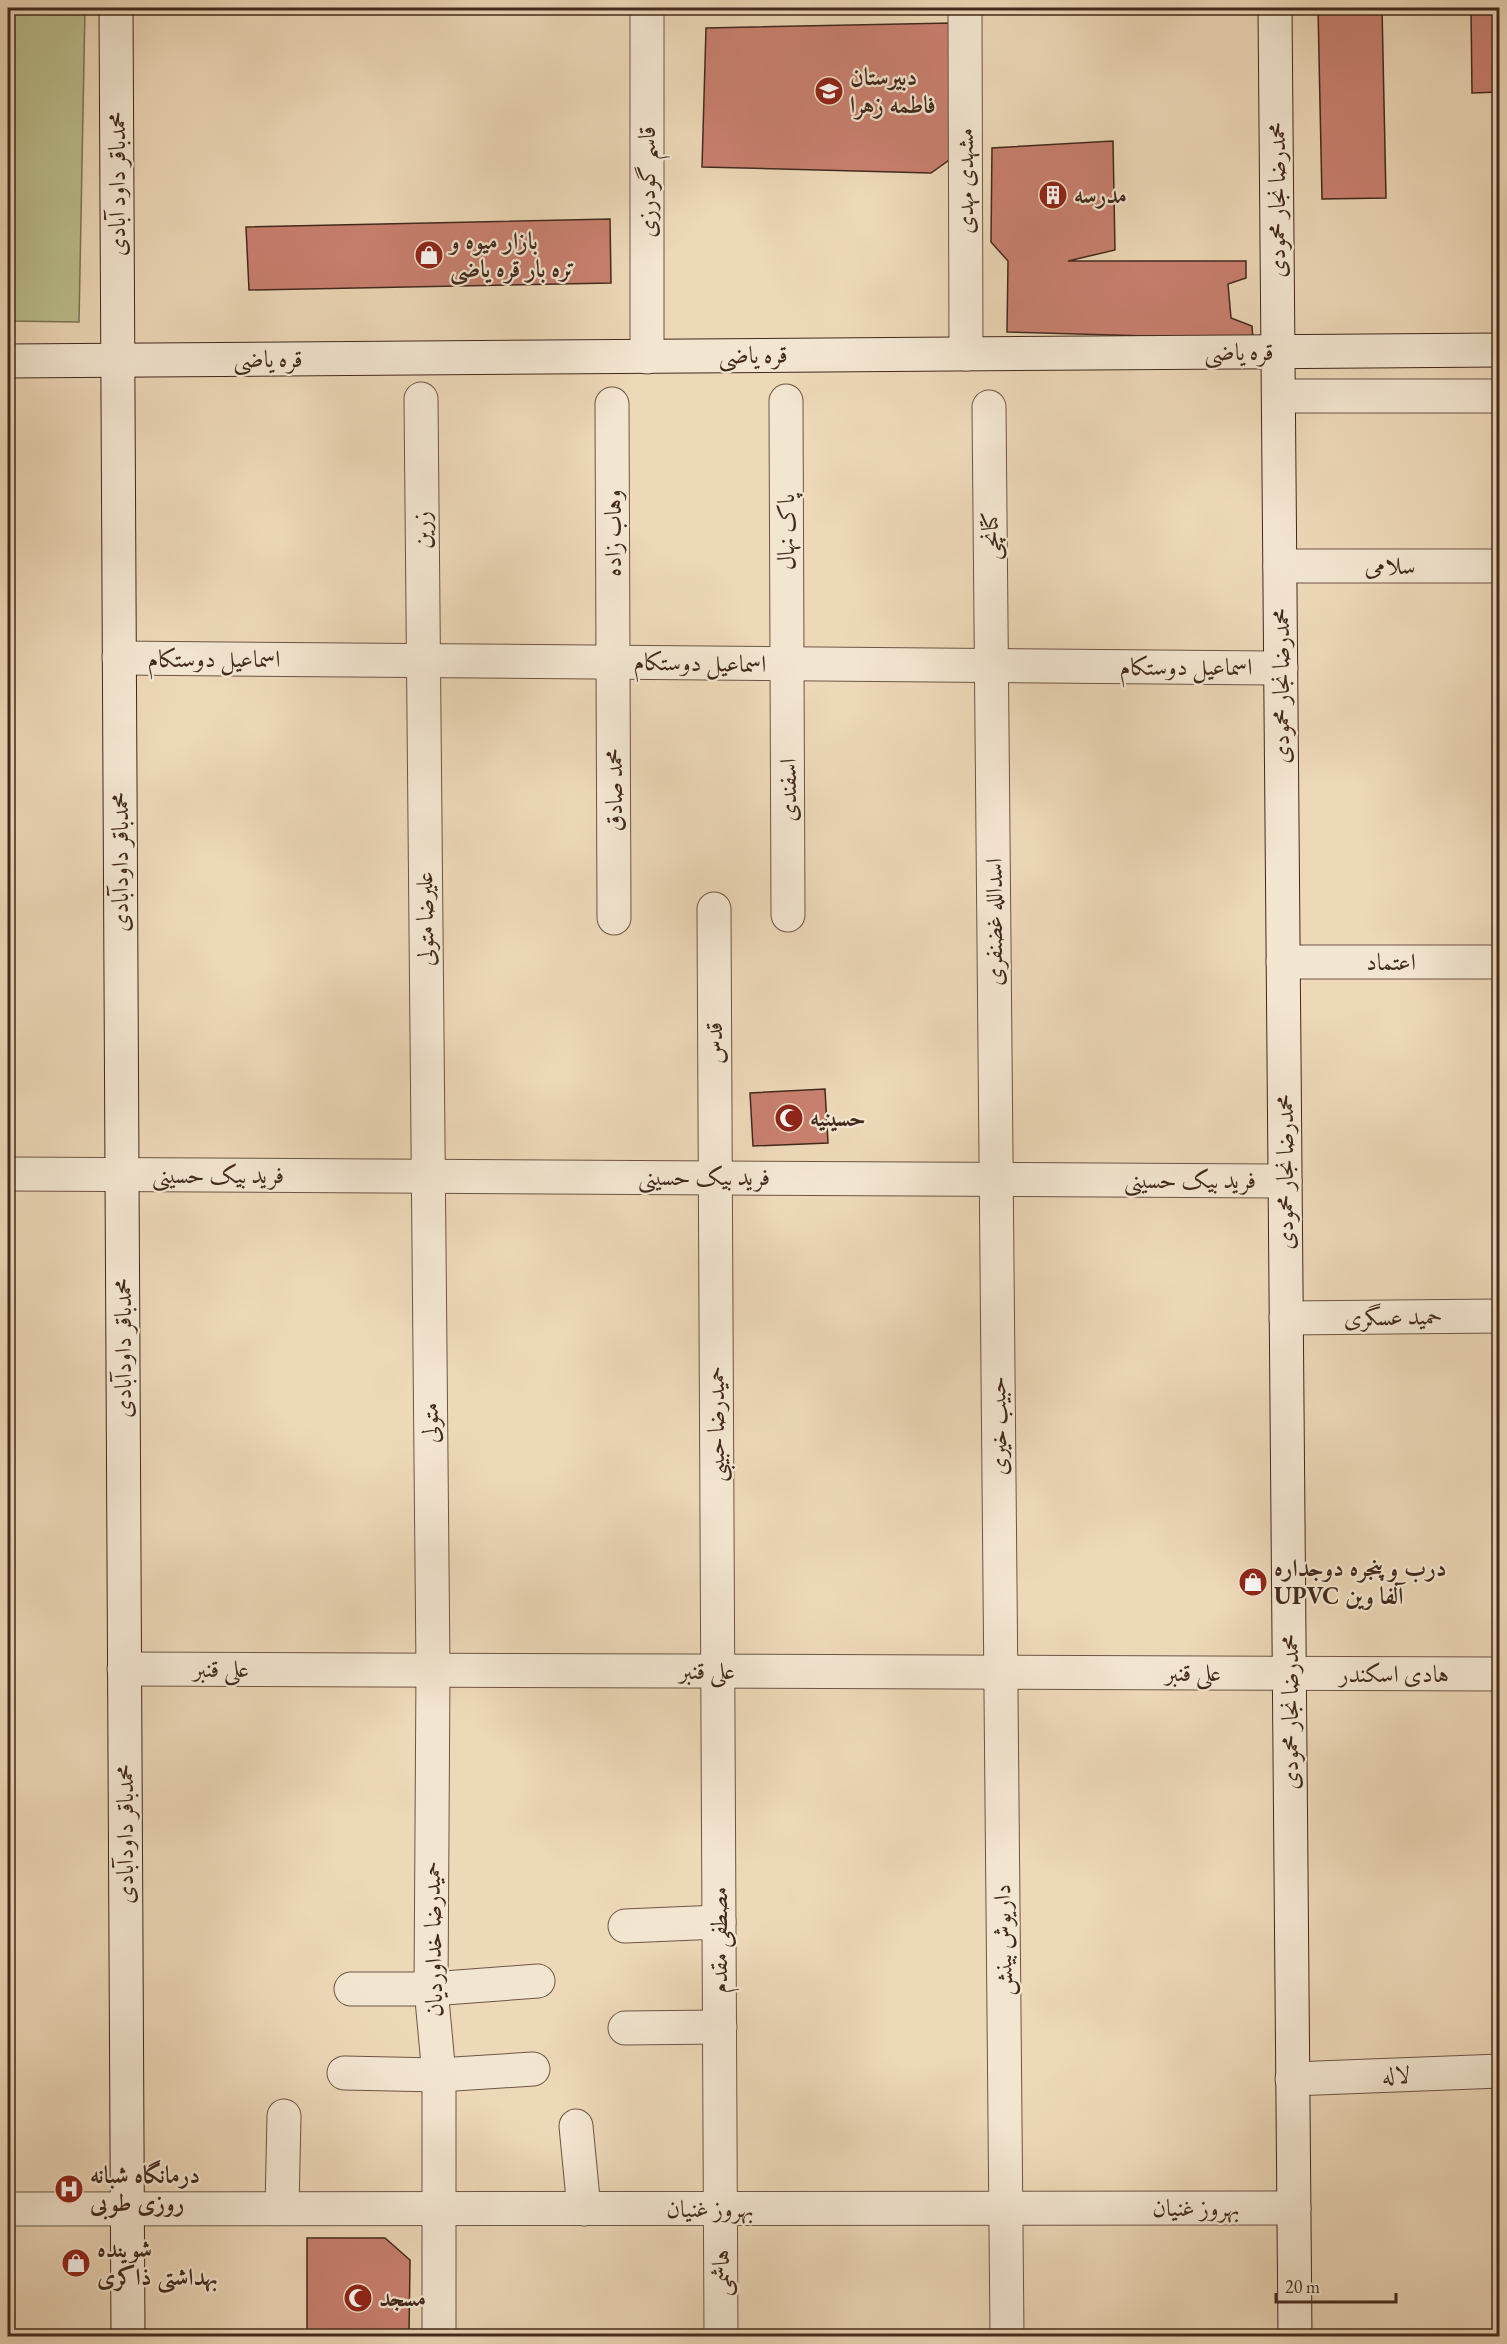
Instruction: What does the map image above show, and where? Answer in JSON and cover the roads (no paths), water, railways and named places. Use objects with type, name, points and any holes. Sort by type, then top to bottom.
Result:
[{"type":"street","name":"محمدباقر داود آبادی","points":[[116,8],[117,360]]},
{"type":"street","name":"قاسم گودرزی","points":[[647,8],[647,357]]},
{"type":"street","name":"مشهدی مهدی","points":[[964,8],[966,354]]},
{"type":"street","name":"محمدرضا نجار محمودی","points":[[1275,8],[1295,2337]]},
{"type":"street","name":"قره یاضی","points":[[8,361],[1500,350]]},
{"type":"street","name":"محمدباقر داودآبادی","points":[[117,360],[128,2337]]},
{"type":"street","points":[[1279,396],[1500,396]]},
{"type":"street","name":"زرین","points":[[421,399],[423,661]]},
{"type":"street","name":"پاک نهال","points":[[786,401],[787,664]]},
{"type":"street","name":"وهاب زاده","points":[[612,404],[613,662]]},
{"type":"street","name":"کتانچی","points":[[989,407],[992,666]]},
{"type":"street","name":"سلامی","points":[[1280,566],[1500,566]]},
{"type":"street","name":"اسماعیل دوستکام","points":[[119,658],[1281,668]]},
{"type":"street","name":"علیرضا متولی","points":[[423,661],[428,1176]]},
{"type":"street","name":"محمد صادق","points":[[613,662],[614,918]]},
{"type":"street","name":"اسفندی","points":[[787,664],[789,915]]},
{"type":"street","name":"اسدالله غضنفری","points":[[992,666],[996,1179]]},
{"type":"street","name":"قدس","points":[[714,909],[715,1177]]},
{"type":"street","name":"اعتماد","points":[[1284,962],[1500,962]]},
{"type":"street","name":"فرید بیک حسینی","points":[[8,1174],[1285,1180]]},
{"type":"street","name":"متولی","points":[[428,1176],[433,1670]]},
{"type":"street","name":"حمیدرضا حبیبی","points":[[715,1177],[718,1671]]},
{"type":"street","name":"حبیب خیری","points":[[996,1179],[1001,1672]]},
{"type":"street","name":"حمید عسگری","points":[[1286,1318],[1500,1316]]},
{"type":"street","name":"علی قنبر","points":[[124,1669],[1289,1673]]},
{"type":"street","name":"حمیدرضا خداوردیان","points":[[433,1670],[431,1989],[439,2075],[439,2337]]},
{"type":"street","name":"مصطفی مقدم","points":[[718,1671],[721,2209]]},
{"type":"street","name":"داریوش بینش","points":[[1001,1672],[1007,2337]]},
{"type":"street","name":"هادی اسکندر","points":[[1289,1673],[1500,1674]]},
{"type":"street","points":[[625,1926],[719,1922]]},
{"type":"street","points":[[351,1989],[431,1989],[538,1981]]},
{"type":"street","points":[[625,2028],[720,2027]]},
{"type":"street","points":[[344,2073],[439,2075],[533,2069]]},
{"type":"street","name":"لاله","points":[[1292,2079],[1500,2071]]},
{"type":"street","points":[[282,2208],[284,2116]]},
{"type":"street","points":[[576,2126],[584,2209]]},
{"type":"street","name":"بهروز غنیان","points":[[8,2208],[1294,2208]]},
{"type":"street","name":"هاشمی","points":[[721,2209],[721,2337]]},
{"type":"place","name":"دبیرستان فاطمه زهرا","points":[[829,91]]},
{"type":"place","name":"مدرسه","points":[[1053,195]]},
{"type":"place","name":"بازار میوه و تره بار قره یاضی","points":[[429,255]]},
{"type":"place","name":"حسینیه","points":[[789,1118]]},
{"type":"place","name":"درب و پنجره دوجداره UPVC آلفا وین","points":[[1253,1582]]},
{"type":"place","name":"درمانگاه شبانه روزی طوبی","points":[[69,2189]]},
{"type":"place","name":"شوینده بهداشتی ذاکری","points":[[76,2263]]},
{"type":"place","name":"مسجد","points":[[358,2298]]}]
